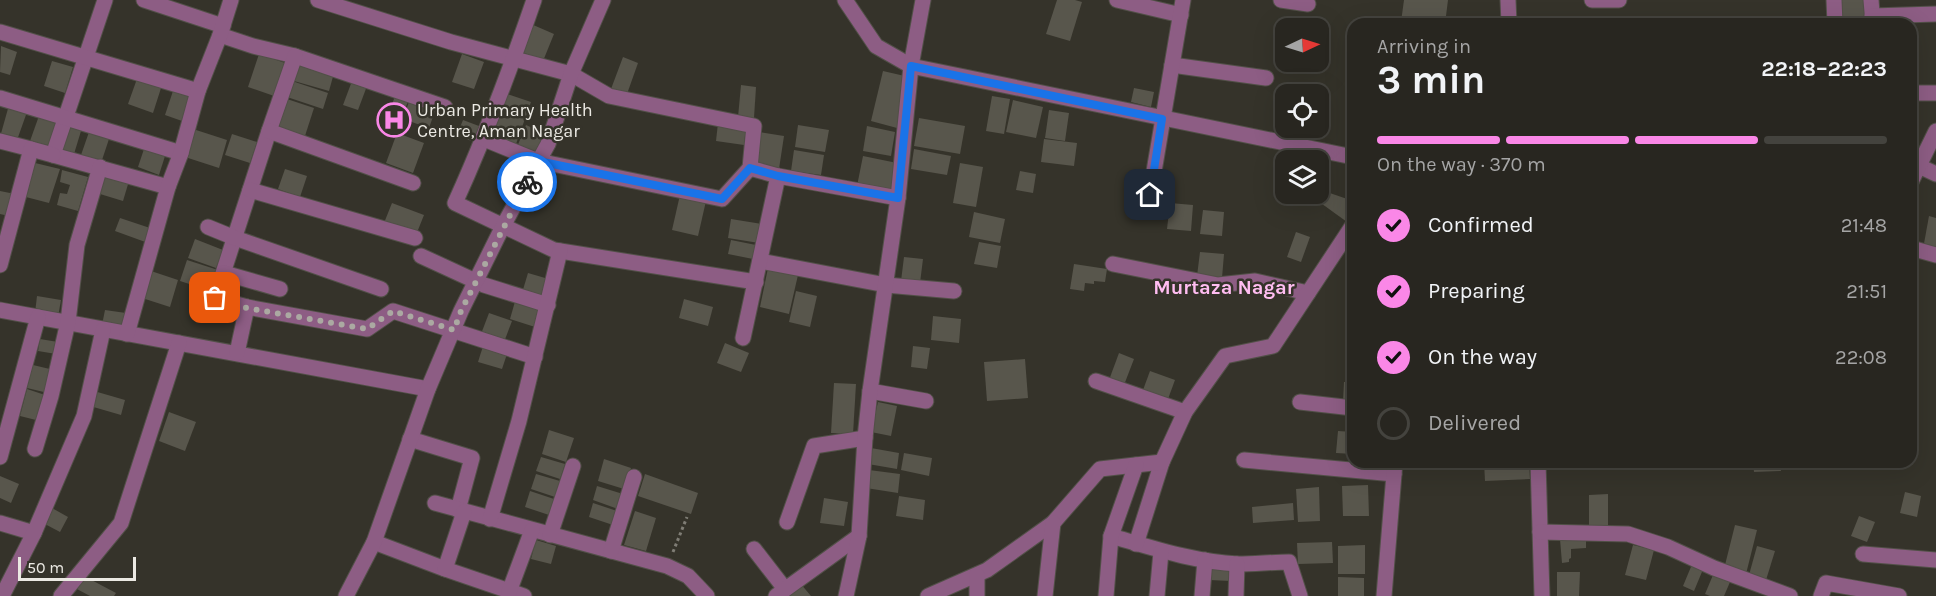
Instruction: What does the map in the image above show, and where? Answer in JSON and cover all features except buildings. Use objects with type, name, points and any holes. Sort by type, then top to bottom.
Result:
[{"type":"street","points":[[53,155],[105,0]]},
{"type":"street","points":[[144,0],[222,30],[253,46],[295,56],[446,107]]},
{"type":"street","points":[[127,334],[168,187],[181,153],[198,91],[231,0]]},
{"type":"street","points":[[534,0],[484,139],[455,203],[554,250],[756,282]]},
{"type":"street","points":[[346,596],[374,542],[428,388],[461,311],[503,226],[548,144],[571,74],[603,0]]},
{"type":"street","points":[[845,0],[876,46],[911,66],[1347,156]]},
{"type":"street","points":[[846,596],[859,536],[870,391],[898,198],[911,66],[923,0]]},
{"type":"street","points":[[1117,0],[1182,8],[1150,195]]},
{"type":"street","points":[[1281,0],[1308,4]]},
{"type":"street","points":[[1508,0],[1509,18]]},
{"type":"street","points":[[1592,0],[1619,0]]},
{"type":"street","points":[[1834,0],[1835,18]]},
{"type":"street","points":[[1871,0],[1873,18]]},
{"type":"street","points":[[328,2],[451,42],[571,74],[609,96],[754,126],[750,168],[722,199],[538,161],[484,139]]},
{"type":"street","points":[[1894,18],[1936,14]]},
{"type":"street","points":[[0,32],[198,91]]},
{"type":"street","points":[[295,56],[268,131],[215,298],[247,308],[367,329],[393,311],[535,357]]},
{"type":"street","points":[[1172,65],[1266,78]]},
{"type":"street","points":[[1917,93],[1936,93]]},
{"type":"street","points":[[0,99],[181,153]]},
{"type":"street","points":[[268,131],[413,183]]},
{"type":"street","points":[[1917,170],[1936,131]]},
{"type":"street","points":[[0,141],[168,187]]},
{"type":"street","points":[[0,265],[31,149]]},
{"type":"street","points":[[1919,166],[1936,174]]},
{"type":"street","points":[[35,449],[51,396],[68,322],[77,245],[100,167]]},
{"type":"street","points":[[750,168],[778,176],[898,198]]},
{"type":"street","points":[[743,338],[778,176]]},
{"type":"street","points":[[250,190],[415,238]]},
{"type":"street","points":[[208,227],[381,289]]},
{"type":"street","points":[[1136,543],[1162,462],[1185,412],[1225,356],[1272,346],[1347,234]]},
{"type":"street","points":[[1917,250],[1936,255]]},
{"type":"street","points":[[490,519],[519,421],[560,251]]},
{"type":"street","points":[[421,256],[476,281],[548,305]]},
{"type":"street","points":[[760,261],[886,285],[954,291]]},
{"type":"street","points":[[1113,264],[1218,285],[1255,281],[1308,292]]},
{"type":"street","points":[[224,273],[280,289]]},
{"type":"street","points":[[237,353],[247,308]]},
{"type":"street","points":[[0,310],[428,388]]},
{"type":"street","points":[[0,457],[38,317]]},
{"type":"street","points":[[2,596],[34,533],[84,416],[103,330]]},
{"type":"street","points":[[61,596],[121,523],[179,343]]},
{"type":"street","points":[[1096,381],[1185,412]]},
{"type":"street","points":[[870,391],[926,401]]},
{"type":"street","points":[[1300,402],[1347,407]]},
{"type":"street","points":[[787,522],[814,446],[865,438]]},
{"type":"street","points":[[410,439],[472,458],[461,511],[445,569]]},
{"type":"street","points":[[1244,460],[1347,465]]},
{"type":"street","points":[[928,596],[987,570],[1053,523],[1100,468],[1162,462]]},
{"type":"street","points":[[1106,596],[1111,536],[1136,465]]},
{"type":"street","points":[[550,535],[573,466]]},
{"type":"street","points":[[1384,596],[1394,468]]},
{"type":"street","points":[[1538,468],[1542,596]]},
{"type":"street","points":[[611,551],[634,477]]},
{"type":"street","points":[[435,503],[667,566],[688,576],[707,596]]},
{"type":"street","points":[[0,523],[34,533]]},
{"type":"street","points":[[1045,596],[1053,523]]},
{"type":"street","points":[[374,542],[517,594],[532,530]]},
{"type":"street","points":[[1540,532],[1628,534],[1668,547],[1714,568],[1790,596]]},
{"type":"street","points":[[754,549],[780,592],[859,536]]},
{"type":"street","points":[[1111,536],[1161,552],[1205,560],[1237,564],[1289,562],[1300,596]]},
{"type":"street","points":[[1156,596],[1161,552]]},
{"type":"street","points":[[1863,554],[1936,560]]},
{"type":"street","points":[[1202,596],[1205,560]]},
{"type":"street","points":[[1236,596],[1237,564]]},
{"type":"street","points":[[977,575],[977,596]]},
{"type":"street","points":[[1821,596],[1826,583],[1899,596]]},
{"type":"path","points":[[667,566],[687,518]]},
{"type":"way so far","points":[[215,298],[247,308],[367,329],[393,311],[454,330],[461,311],[527,182]]},
{"type":"place","name":"Urban Primary Health Centre, Aman Nagar","points":[[394,120]]},
{"type":"district","name":"Murtaza Nagar","points":[[1224,287]]},
{"type":"route","points":[[527,182],[538,161],[722,199],[750,168],[778,176],[898,198],[911,66],[1162,119],[1150,195]]}]
